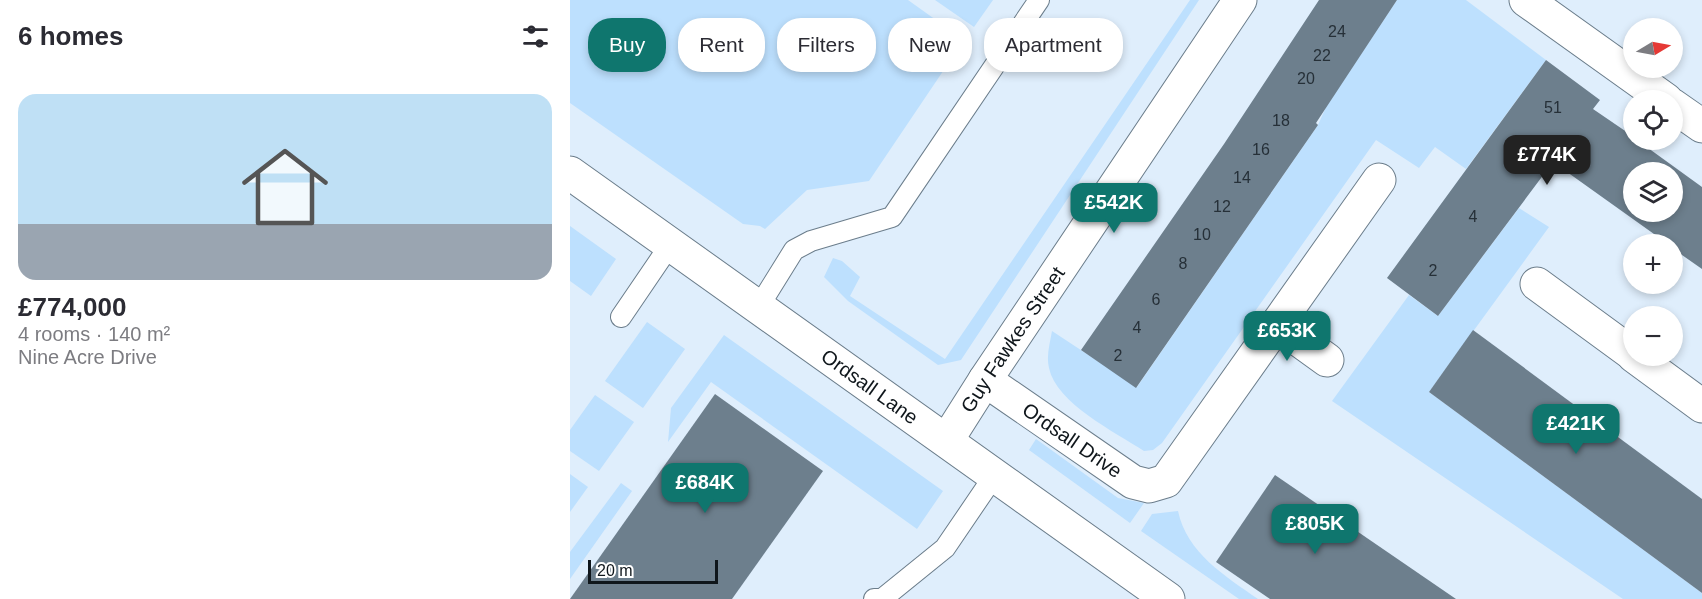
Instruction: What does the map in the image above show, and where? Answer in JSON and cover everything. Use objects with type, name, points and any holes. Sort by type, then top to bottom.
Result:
[{"type":"street","name":"Guy Fawkes Street","points":[[947,440],[1240,0]]},
{"type":"street","points":[[1526,0],[1652,90]]},
{"type":"street","points":[[1683,113],[1702,126]]},
{"type":"street","name":"Ordsall Lane","points":[[570,173],[1168,599]]},
{"type":"street","points":[[1327,360],[1277,324],[1379,180]]},
{"type":"street","points":[[1537,284],[1623,347]]},
{"type":"street","name":"Ordsall Drive","points":[[985,380],[1133,482],[1149,486],[1166,481],[1277,324]]},
{"type":"street","points":[[1649,366],[1702,406]]},
{"type":"lane","points":[[758,308],[794,250],[811,242],[892,217],[1038,0]]},
{"type":"lane","points":[[621,317],[670,245]]},
{"type":"lane","points":[[874,599],[882,598],[945,548],[994,476]]},
{"type":"shaded area","points":[[570,0],[908,0],[933,18],[888,18],[888,72],[942,72],[869,181],[807,190],[765,229],[760,226],[743,224],[570,103]]},
{"type":"shaded area","points":[[935,0],[993,0],[974,27],[972,18],[961,18]]},
{"type":"shaded area","points":[[1190,0],[1199,0],[961,360],[938,365],[848,301],[824,277],[833,258],[842,261],[860,277],[850,296],[945,359]]},
{"type":"shaded area","points":[[1397,0],[1466,0],[1546,60],[1466,169],[1435,147],[1419,168],[1376,140],[1162,443],[1153,450],[1144,451],[1088,416],[1074,405],[1054,381],[1048,359],[1052,331],[1137,387],[1318,125],[1326,107]]},
{"type":"shaded area","points":[[1519,208],[1549,227],[1429,392],[1702,593],[1702,599],[1623,599],[1332,401],[1409,295],[1438,316]]},
{"type":"shaded area","points":[[570,226],[616,259],[591,296],[570,281]]},
{"type":"shaded area","points":[[647,322],[685,349],[643,408],[605,381]]},
{"type":"shaded area","points":[[724,335],[943,491],[917,529],[711,382],[668,442],[671,408]]},
{"type":"shaded area","points":[[595,395],[634,422],[599,471],[570,451],[570,430]]},
{"type":"shaded area","points":[[1036,439],[1118,498],[1144,503],[1130,523],[1029,450]]},
{"type":"shaded area","points":[[570,474],[588,487],[570,512]]},
{"type":"shaded area","points":[[621,483],[632,491],[570,579],[570,552]]},
{"type":"shaded area","points":[[1178,511],[1190,539],[1209,562],[1258,599],[1239,599],[1141,531],[1152,514]]},
{"type":"building","points":[[1319,0],[1397,0],[1316,123],[1318,125],[1136,388],[1081,350],[1224,144]]},
{"type":"building","points":[[1546,60],[1600,100],[1593,109],[1623,129],[1623,150],[1651,150],[1667,162],[1623,162],[1623,212],[1553,162],[1438,316],[1387,278]]},
{"type":"building","points":[[1683,173],[1702,187],[1702,269],[1683,256],[1683,234],[1654,234],[1637,222],[1683,222]]},
{"type":"building","points":[[1473,330],[1702,499],[1702,593],[1429,392]]},
{"type":"building","points":[[715,394],[823,471],[732,599],[570,599]]},
{"type":"building","points":[[1275,475],[1456,599],[1270,599],[1216,562]]}]
